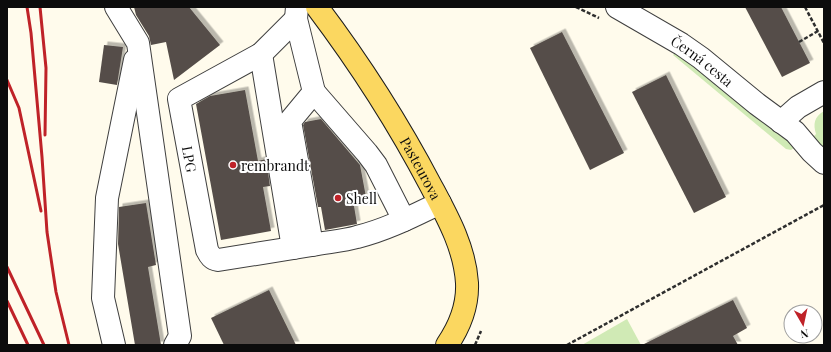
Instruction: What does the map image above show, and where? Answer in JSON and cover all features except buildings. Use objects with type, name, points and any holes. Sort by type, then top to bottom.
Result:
[{"type":"main road","name":"Pasteurova","points":[[317,7],[390,112],[440,203],[456,237],[463,260],[467,283],[465,309],[457,330],[447,345]]},
{"type":"street","points":[[116,7],[138,43],[180,336],[175,345]]},
{"type":"street","name":"Černá cesta","points":[[617,7],[701,58],[794,132],[824,163]]},
{"type":"street","points":[[297,13],[314,92],[367,153],[376,166],[404,220]]},
{"type":"street","name":"LPG","points":[[297,13],[261,54],[179,99],[207,250],[210,256],[218,260],[302,246]]},
{"type":"street","points":[[114,345],[103,298],[107,198],[138,43]]},
{"type":"street","points":[[261,54],[302,246]]},
{"type":"street","points":[[302,246],[290,121],[314,92]]},
{"type":"street","points":[[781,122],[798,107],[824,92]]},
{"type":"street","points":[[302,246],[356,238],[383,229],[440,203]]},
{"type":"path","points":[[805,7],[824,43]]},
{"type":"path","points":[[799,42],[818,31]]},
{"type":"path","points":[[567,345],[824,205]]},
{"type":"green space","points":[[681,48],[798,145],[791,150],[786,149],[673,55]]},
{"type":"green space","points":[[824,111],[824,153],[811,139],[816,134],[816,118]]},
{"type":"green space","points":[[627,319],[641,345],[582,345]]},
{"type":"railway","points":[[27,7],[31,33],[47,232],[56,292],[69,345]]},
{"type":"railway","points":[[40,7],[46,68],[45,135]]},
{"type":"railway","points":[[7,80],[19,108],[41,211]]},
{"type":"railway","points":[[7,267],[44,345]]},
{"type":"railway","points":[[7,301],[28,345]]},
{"type":"place","name":"rembrandt","points":[[233,165]]},
{"type":"place","name":"Shell","points":[[338,198]]}]
